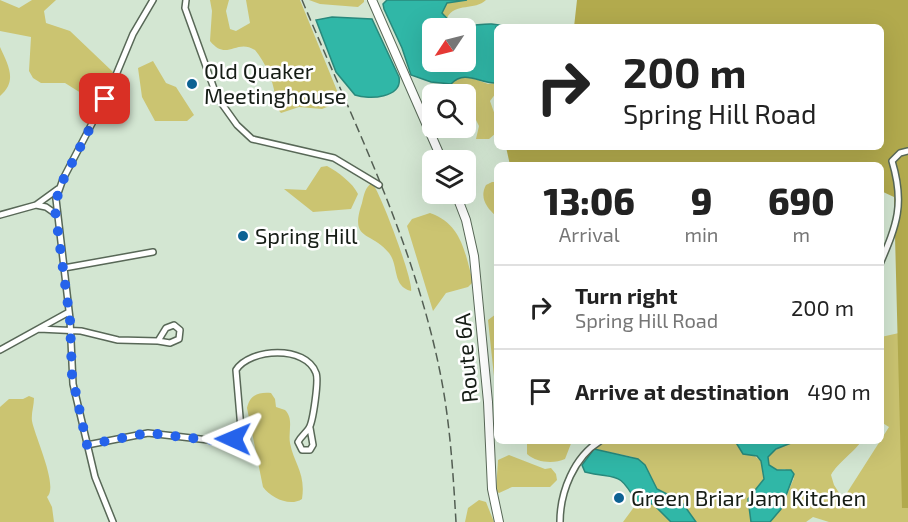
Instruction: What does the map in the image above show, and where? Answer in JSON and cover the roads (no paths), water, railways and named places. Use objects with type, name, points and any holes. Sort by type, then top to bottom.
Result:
[{"type":"main road","points":[[372,0],[438,150]]},
{"type":"main road","name":"Route 6A","points":[[460,204],[474,256],[488,402],[492,489],[500,522]]},
{"type":"street","points":[[113,522],[98,485],[72,375],[69,312],[56,214],[59,188],[96,118],[133,34],[153,0]]},
{"type":"street","points":[[186,0],[185,8],[217,97],[237,125],[252,139],[334,158],[379,185]]},
{"type":"street","points":[[884,253],[898,214],[900,187],[892,161],[908,151]]},
{"type":"street","points":[[0,215],[36,205],[59,188]]},
{"type":"street","points":[[36,205],[46,207],[56,214]]},
{"type":"street","points":[[64,268],[153,252]]},
{"type":"street","points":[[0,350],[69,312]]},
{"type":"street","points":[[39,328],[70,330],[118,340],[158,341]]},
{"type":"street","points":[[87,445],[148,433],[226,442],[233,439],[241,429],[236,370],[244,361],[261,355],[298,356],[314,368],[318,381],[310,428]]},
{"type":"street","points":[[560,522],[564,494],[574,470],[585,452],[596,444]]},
{"type":"water","points":[[387,0],[467,0],[447,3],[442,13],[448,18],[422,18],[422,72],[476,72],[476,25],[494,24],[494,83],[467,77],[451,84],[431,82],[411,75],[402,48],[384,9],[383,4]]},
{"type":"water","points":[[332,17],[372,19],[399,77],[396,89],[384,96],[355,95],[336,72],[316,20]]},
{"type":"water","points":[[737,444],[788,444],[776,449],[768,457],[769,465],[777,470],[791,470],[794,474],[781,509],[770,522],[751,522],[748,499],[764,479],[761,461],[757,456],[743,454]]},
{"type":"water","points":[[594,449],[638,459],[645,465],[657,489],[681,501],[696,522],[671,522],[653,504],[637,503],[621,480],[585,472],[582,465]]},
{"type":"railway","points":[[302,0],[380,183],[415,276],[440,372],[452,465],[456,522]]},
{"type":"place","name":"Old Quaker Meetinghouse","points":[[192,84]]},
{"type":"place","name":"Spring Hill","points":[[243,236]]},
{"type":"place","name":"Green Briar Jam Kitchen","points":[[619,498]]}]
